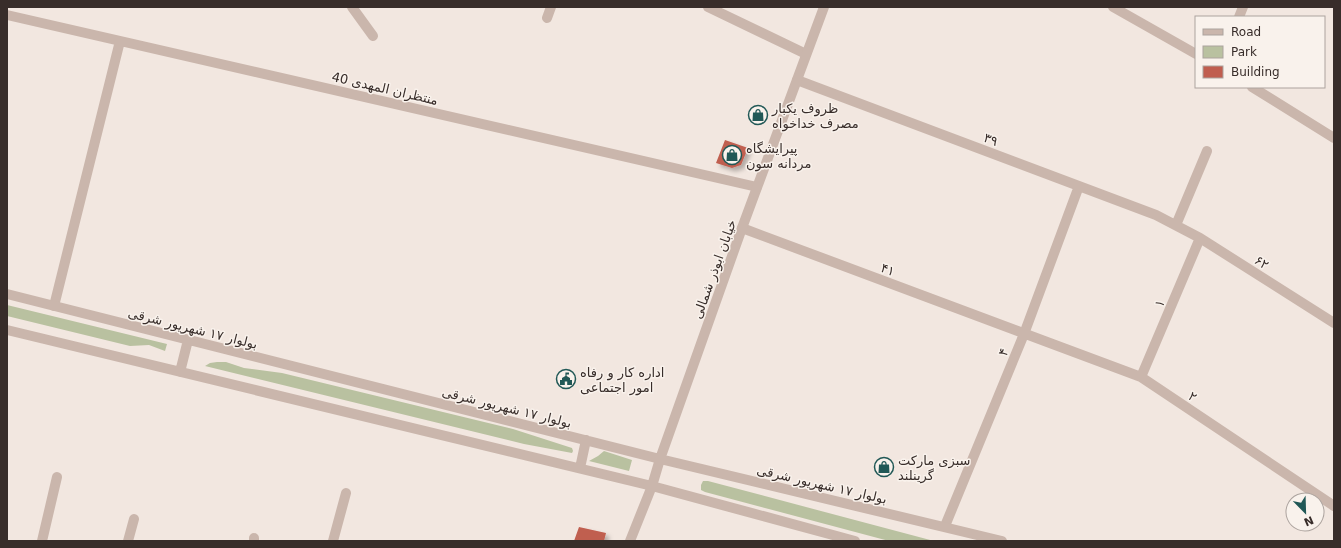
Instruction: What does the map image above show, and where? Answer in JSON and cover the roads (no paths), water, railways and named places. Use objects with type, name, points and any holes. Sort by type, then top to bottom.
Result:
[{"type":"street","points":[[352,7],[373,36]]},
{"type":"street","points":[[547,18],[551,7]]},
{"type":"street","points":[[708,7],[806,54]]},
{"type":"street","name":"خیابان ابوذر شمالی","points":[[630,541],[652,486],[660,459],[742,228],[824,7]]},
{"type":"street","points":[[1113,7],[1195,53]]},
{"type":"street","name":"منتظران المهدی 40","points":[[7,15],[757,187]]},
{"type":"street","points":[[54,306],[120,41]]},
{"type":"street","name":"۳۹","points":[[797,80],[1156,215],[1176,225]]},
{"type":"street","points":[[1254,88],[1334,138]]},
{"type":"street","points":[[1176,225],[1207,151]]},
{"type":"street","name":"۴","points":[[945,526],[1024,334],[1079,186]]},
{"type":"street","name":"۶۲","points":[[1176,225],[1200,238],[1334,322]]},
{"type":"street","name":"۴۱","points":[[742,228],[1024,334]]},
{"type":"street","name":"۱","points":[[1141,378],[1200,238]]},
{"type":"street","name":"بولوار ۱۷ شهریور شرقی","points":[[7,294],[660,459],[945,526],[1002,541]]},
{"type":"street","points":[[7,330],[580,468],[855,541]]},
{"type":"street","name":"۲","points":[[1024,334],[1141,378],[1334,506]]},
{"type":"street","points":[[180,372],[188,340]]},
{"type":"street","points":[[580,468],[586,440]]},
{"type":"street","points":[[42,541],[57,477]]},
{"type":"street","points":[[333,541],[346,493]]},
{"type":"street","points":[[128,541],[134,519]]},
{"type":"place","name":"ظروف یکبار مصرف خداخواه","points":[[758,115]]},
{"type":"place","name":"پیرایشگاه مردانه سون","points":[[732,155]]},
{"type":"place","name":"اداره کار و رفاه امور اجتماعی","points":[[566,379]]},
{"type":"place","name":"سبزی مارکت گرینلند","points":[[884,467]]}]
